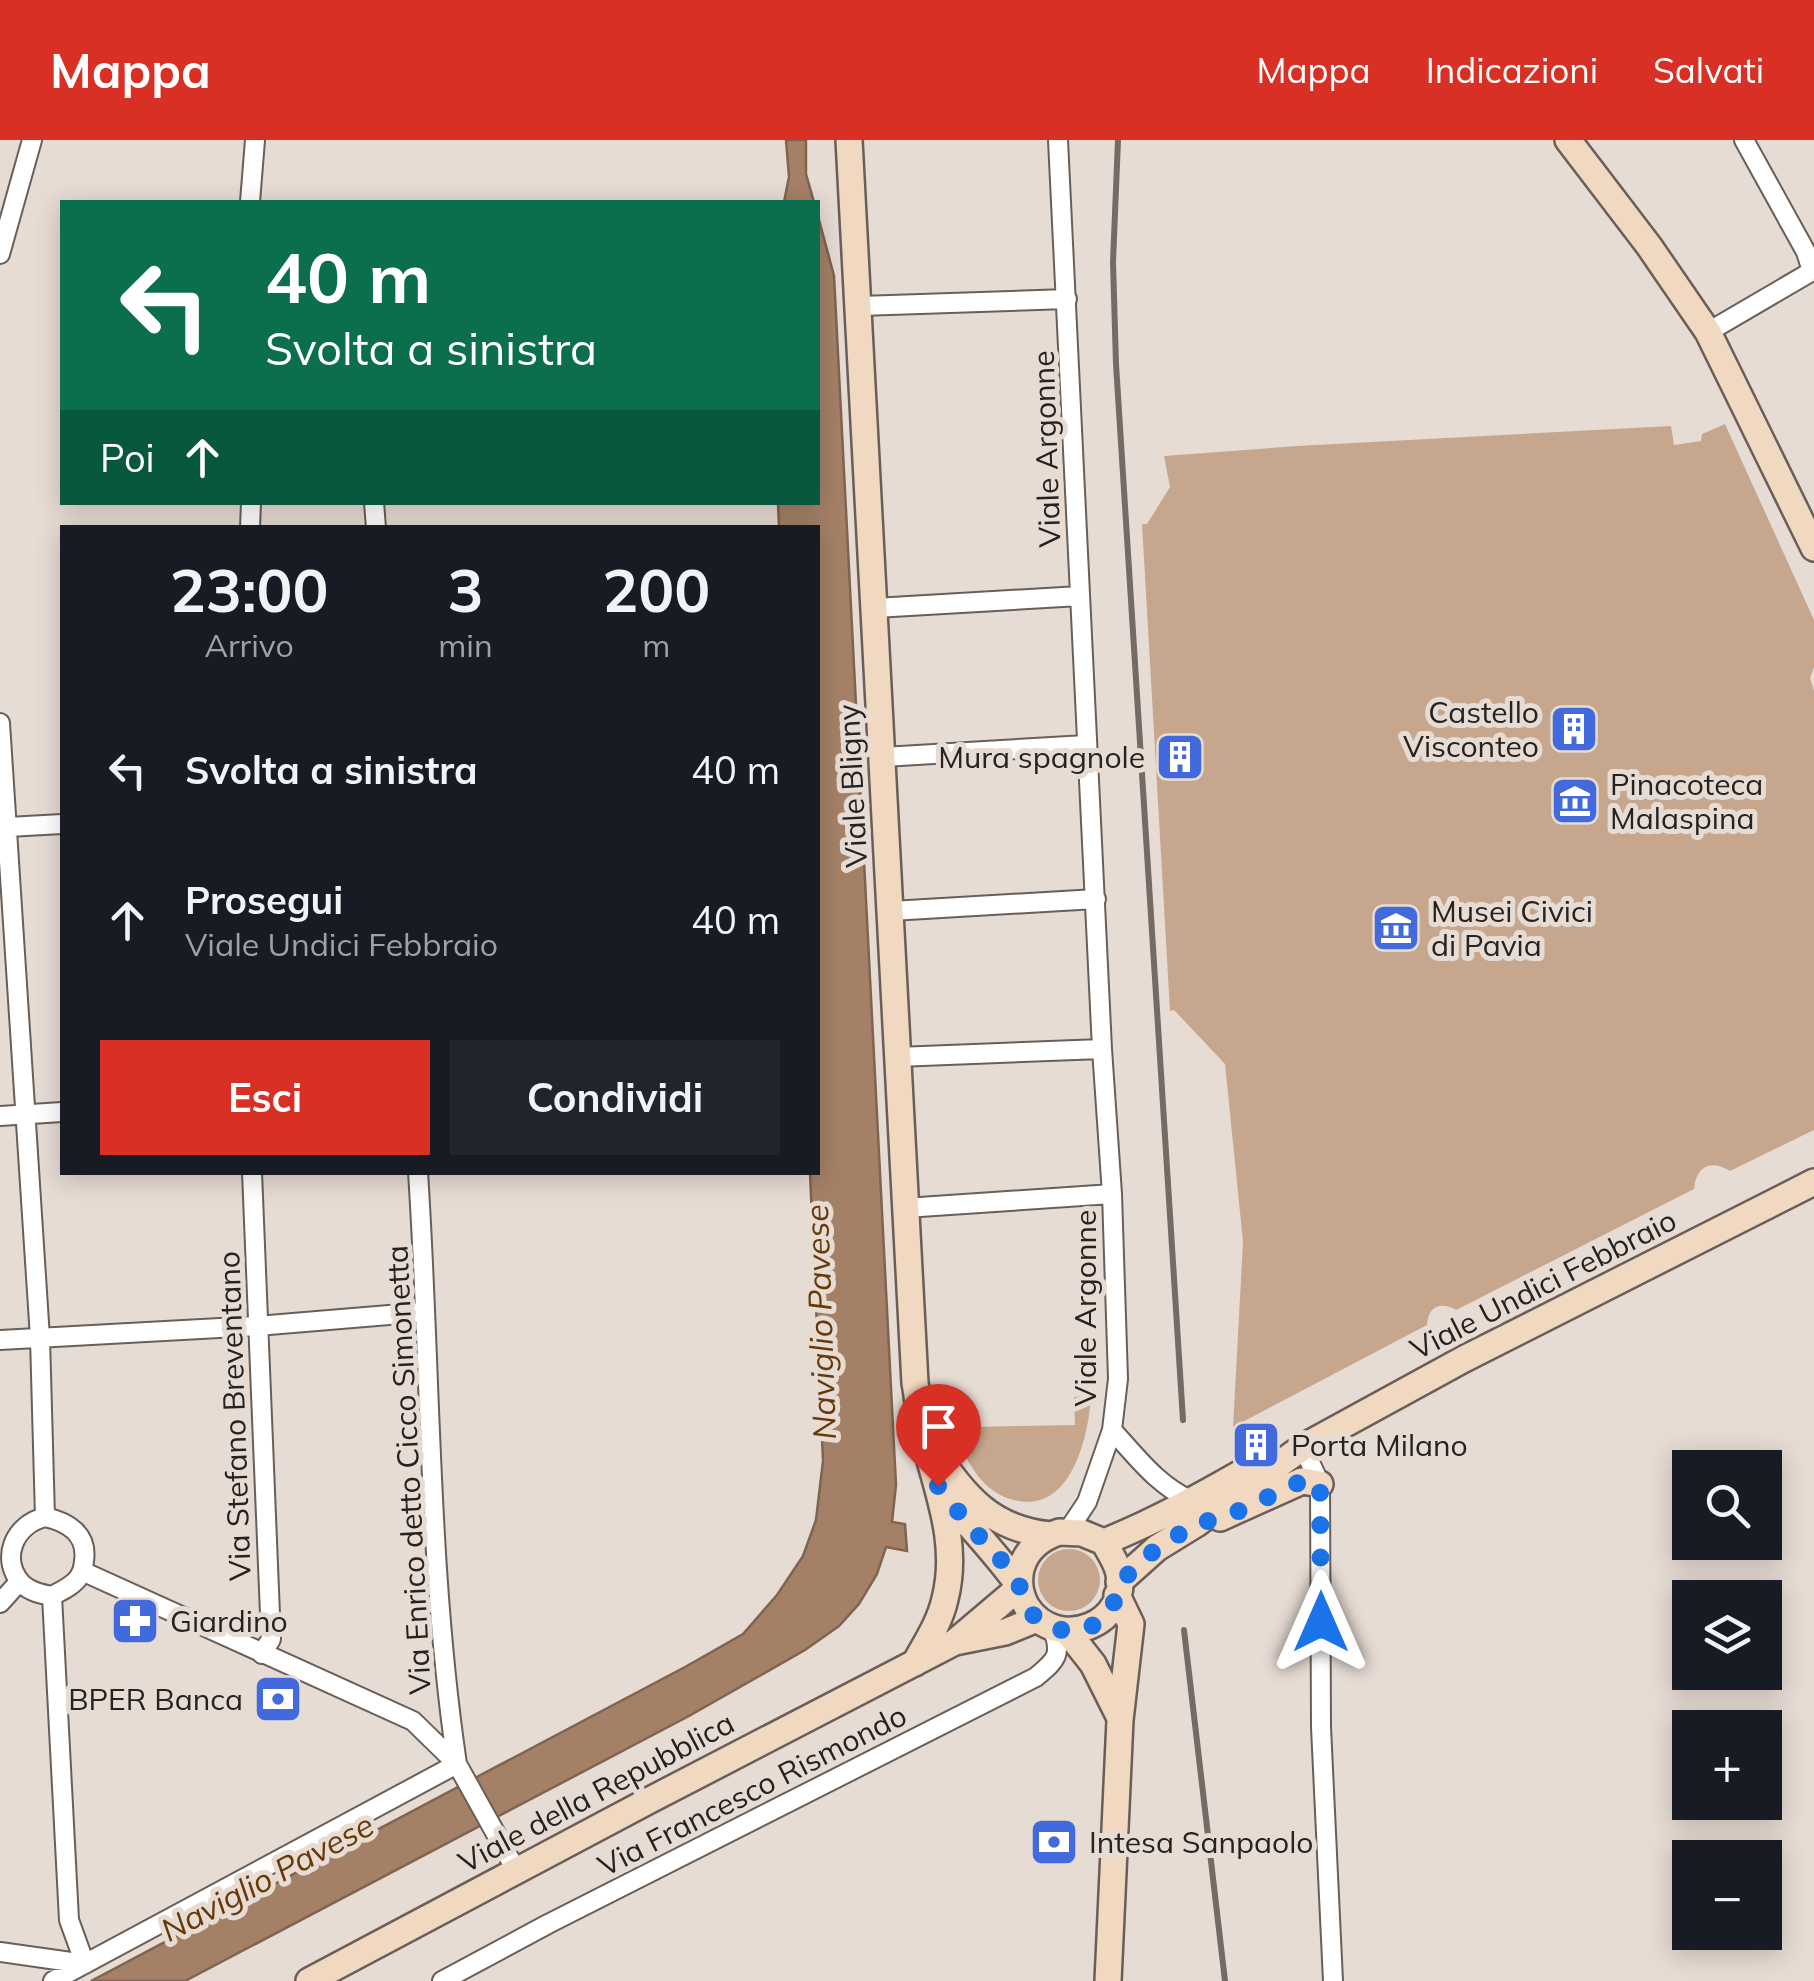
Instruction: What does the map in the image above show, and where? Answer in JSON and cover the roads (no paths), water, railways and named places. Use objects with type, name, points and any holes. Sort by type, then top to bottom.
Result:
[{"type":"street","points":[[0,254],[4,225],[32,140]]},
{"type":"street","points":[[250,200],[255,140]]},
{"type":"street","name":"Viale Bligny","points":[[849,140],[916,1383],[922,1429],[946,1520],[951,1560],[946,1599],[938,1622],[914,1663]]},
{"type":"street","name":"Viale Argonne","points":[[1058,140],[1118,1378],[1112,1430],[1087,1502],[1059,1533]]},
{"type":"street","points":[[1568,140],[1708,332],[1814,548]]},
{"type":"street","points":[[1708,332],[1813,271],[1744,140]]},
{"type":"street","points":[[860,306],[1067,299]]},
{"type":"street","points":[[875,608],[1080,596]]},
{"type":"street","points":[[0,723],[2,799],[8,827],[4,858],[40,1338],[45,1517]]},
{"type":"street","points":[[883,758],[1086,745]]},
{"type":"street","points":[[8,827],[60,824]]},
{"type":"street","points":[[891,910],[1096,899]]},
{"type":"street","points":[[897,1057],[1102,1049]]},
{"type":"street","points":[[0,1116],[60,1112]]},
{"type":"street","name":"Via Stefano Breventano","points":[[252,1175],[271,1639],[262,1654]]},
{"type":"street","name":"Via Enrico detto Cicco Simonetta","points":[[418,1175],[443,1652],[461,1770]]},
{"type":"street","name":"Viale Undici Febbraio","points":[[1118,1588],[1194,1512],[1282,1450],[1303,1447],[1464,1358],[1814,1182]]},
{"type":"street","name":"Viale Argonne","points":[[905,1208],[1112,1194]]},
{"type":"street","points":[[0,1340],[425,1312]]},
{"type":"street","name":"Viale Bligny","points":[[922,1429],[948,1470],[993,1518],[1026,1532],[1059,1533]]},
{"type":"street","points":[[1112,1430],[1151,1475],[1194,1512],[1228,1516],[1302,1481],[1320,1484]]},
{"type":"street","points":[[1303,1447],[1320,1484],[1321,1726],[1334,1981]]},
{"type":"street","name":"Viale Bligny","points":[[938,1486],[1020,1587]]},
{"type":"street","name":"Viale Undici Febbraio","points":[[1104,1542],[1194,1512]]},
{"type":"street","points":[[45,1517],[75,1530],[85,1552],[76,1581],[52,1596],[36,1593],[19,1582],[4,1558],[20,1528],[45,1517]]},
{"type":"street","points":[[1108,1981],[1120,1720],[1131,1624],[1118,1588],[1118,1568],[1104,1542],[1082,1533],[1059,1533],[1037,1544],[1027,1556],[1020,1587],[1025,1604],[1093,1664],[1120,1720]]},
{"type":"street","points":[[82,1571],[412,1721],[461,1770],[516,1870]]},
{"type":"street","points":[[0,1603],[19,1582]]},
{"type":"street","points":[[955,1642],[1020,1587]]},
{"type":"street","points":[[955,1642],[1052,1626],[1083,1630],[1109,1612],[1118,1588]]},
{"type":"street","points":[[52,1596],[69,1920],[85,1964]]},
{"type":"street","name":"Via Francesco Rismondo","points":[[442,1981],[1036,1677],[1054,1659],[1059,1645],[1052,1626]]},
{"type":"street","name":"Viale della Repubblica","points":[[309,1981],[955,1642]]},
{"type":"street","points":[[54,1981],[461,1770]]},
{"type":"street","points":[[0,1952],[85,1964]]},
{"type":"water","points":[[786,140],[806,140],[806,174],[813,200],[784,200],[789,177]]},
{"type":"water","name":"Naviglio Pavese","points":[[820,224],[834,276],[896,1485],[892,1522],[905,1524],[907,1551],[886,1547],[877,1574],[859,1604],[839,1626],[805,1650],[689,1716],[185,1981],[91,1981],[743,1634],[777,1595],[803,1556],[816,1520],[823,1461],[810,1175],[820,1175],[820,525],[779,525],[778,505],[820,505]]},
{"type":"railway","points":[[1118,140],[1113,262],[1116,364],[1183,1420]]},
{"type":"railway","points":[[1184,1630],[1225,1981]]},
{"type":"place","name":"Castello Visconteo","points":[[1574,729]]},
{"type":"place","name":"Mura spagnole","points":[[1180,757]]},
{"type":"place","name":"Pinacoteca Malaspina","points":[[1575,801]]},
{"type":"place","name":"Musei Civici di Pavia","points":[[1396,928]]},
{"type":"place","name":"Porta Milano","points":[[1256,1445]]},
{"type":"place","name":"Giardino","points":[[135,1621]]},
{"type":"place","name":"BPER Banca","points":[[278,1699]]},
{"type":"place","name":"Intesa Sanpaolo","points":[[1054,1842]]}]
